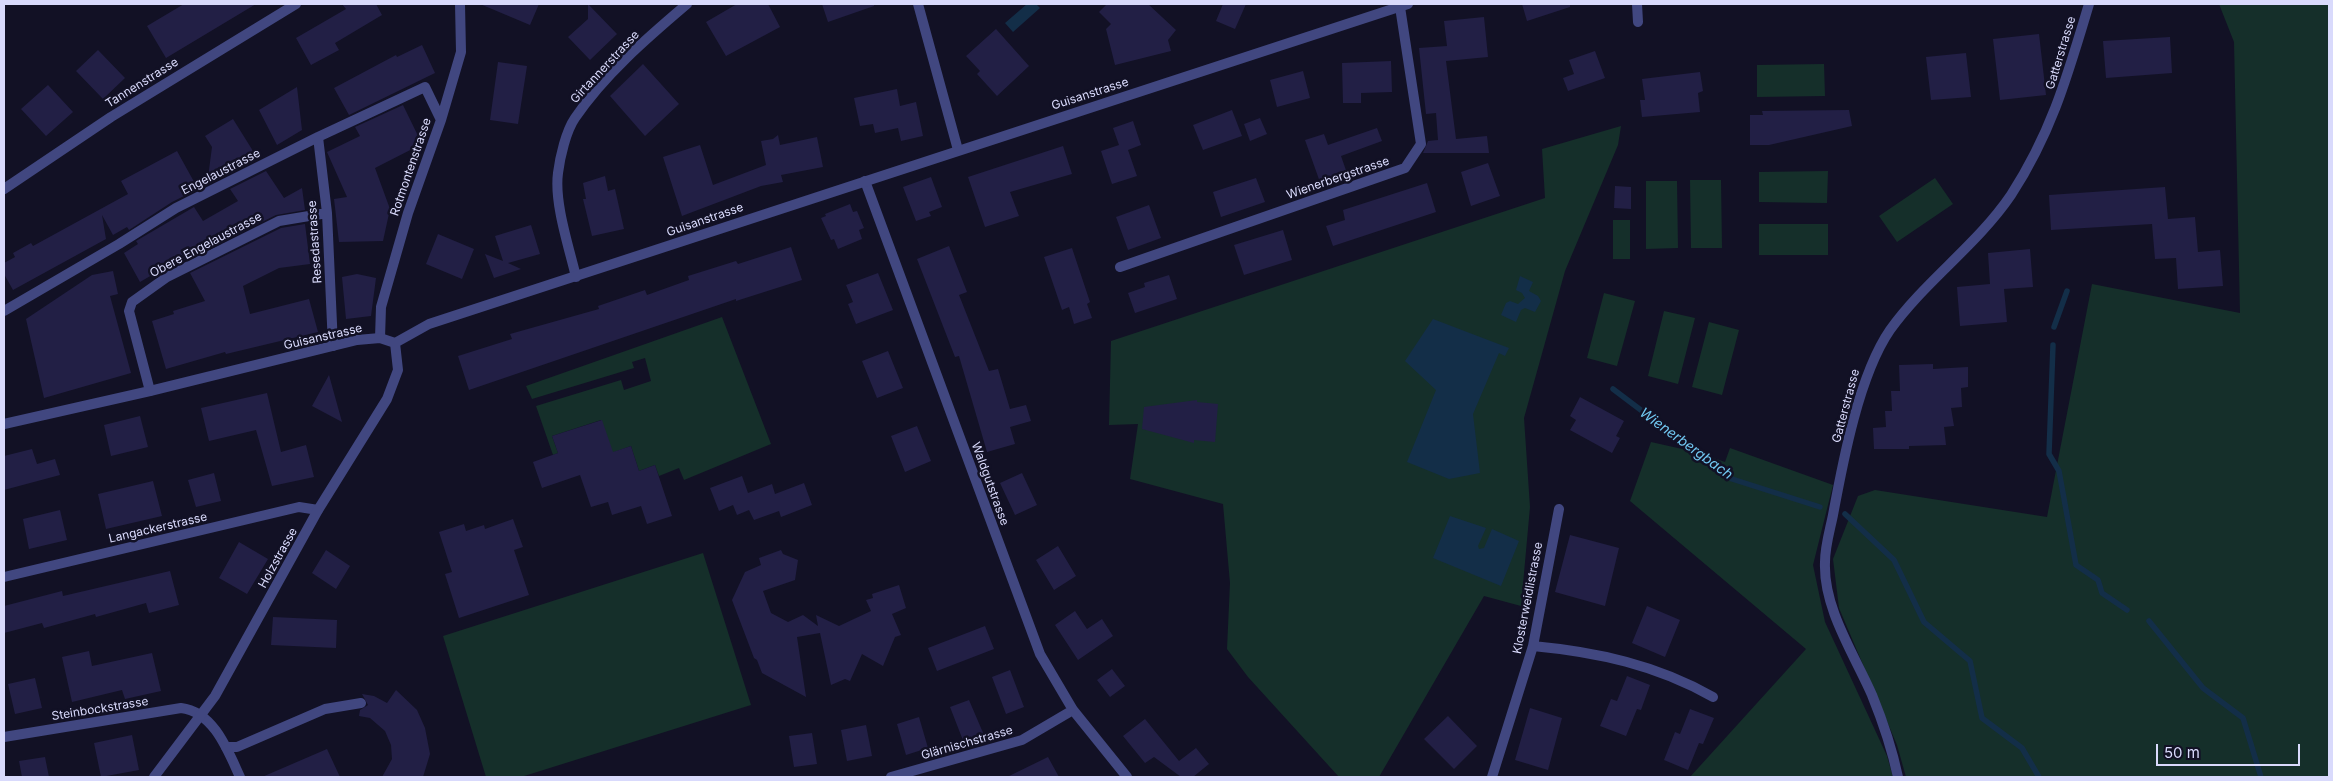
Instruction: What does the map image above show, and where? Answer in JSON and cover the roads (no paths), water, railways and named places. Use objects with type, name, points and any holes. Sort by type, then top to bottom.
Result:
[{"type":"street","name":"Tannenstrasse","points":[[4,189],[111,117],[296,4]]},
{"type":"street","name":"Rotmontenstrasse","points":[[380,338],[381,307],[400,241],[441,120],[461,52],[460,4]]},
{"type":"street","name":"Girtannerstrasse","points":[[576,277],[559,197],[558,173],[574,119],[604,82],[651,35],[686,4]]},
{"type":"street","points":[[918,4],[958,150]]},
{"type":"street","points":[[1637,4],[1638,22]]},
{"type":"street","name":"Gatterstrasse","points":[[1898,777],[1892,748],[1872,695],[1832,610],[1824,563],[1840,478],[1868,370],[1890,331],[1990,221],[2010,196],[2049,128],[2065,87],[2089,4]]},
{"type":"street","name":"Guisanstrasse","points":[[4,424],[150,391],[357,340],[380,338],[395,343],[428,324],[1404,5]]},
{"type":"street","name":"Wienerbergstrasse","points":[[1120,267],[1405,168],[1421,144],[1404,5]]},
{"type":"street","name":"Engelaustrasse","points":[[4,311],[119,244],[176,208],[318,137],[424,87],[441,120]]},
{"type":"street","name":"Resedastrasse","points":[[318,137],[327,213],[333,346]]},
{"type":"street","name":"Waldgutstrasse","points":[[865,181],[1040,654],[1074,710],[1127,777]]},
{"type":"street","name":"Obere Engelaustrasse","points":[[150,391],[129,311],[132,302],[167,277],[279,221],[327,213]]},
{"type":"street","name":"Holzstrasse","points":[[154,777],[219,688],[318,510],[387,399],[398,370],[395,343]]},
{"type":"street","name":"Langackerstrasse","points":[[4,577],[299,507],[318,510]]},
{"type":"street","name":"Klosterweidlistrasse","points":[[1492,777],[1533,646],[1559,509]]},
{"type":"street","points":[[1533,646],[1612,657],[1641,664],[1695,687],[1713,697]]},
{"type":"street","points":[[226,747],[238,747],[325,709],[361,703]]},
{"type":"street","name":"Steinbockstrasse","points":[[4,737],[181,708],[190,709],[200,715]]},
{"type":"street","name":"Glärnischstrasse","points":[[891,777],[1022,740],[1074,710]]},
{"type":"street","points":[[200,715],[220,736],[240,777]]},
{"type":"water","points":[[1027,4],[1036,4],[1040,8],[1013,32],[1005,23]]},
{"type":"water","points":[[1520,276],[1533,282],[1529,291],[1538,296],[1541,301],[1535,312],[1525,308],[1521,310],[1516,322],[1501,315],[1506,303],[1510,301],[1518,304],[1525,298],[1522,293],[1516,290]]},
{"type":"water","points":[[1433,319],[1509,348],[1505,356],[1499,353],[1473,414],[1480,473],[1449,479],[1407,462],[1436,390],[1405,361]]},
{"type":"water","points":[[1450,516],[1486,528],[1478,546],[1479,549],[1484,548],[1492,529],[1519,541],[1501,586],[1433,558]]},
{"type":"waterway","name":"Wienerbergbach","points":[[2054,327],[2067,291]]},
{"type":"waterway","name":"Wienerbergbach","points":[[2053,345],[2049,454],[2059,471],[2076,565],[2098,580],[2102,593],[2127,610]]},
{"type":"waterway","name":"Wienerbergbach","points":[[1613,389],[1732,479],[1820,507]]},
{"type":"waterway","name":"Wienerbergbach","points":[[1845,514],[1894,560],[1924,622],[1970,661],[1982,718],[2022,748],[2039,777]]},
{"type":"waterway","name":"Wienerbergbach","points":[[2149,621],[2203,688],[2243,718],[2261,777]]}]
